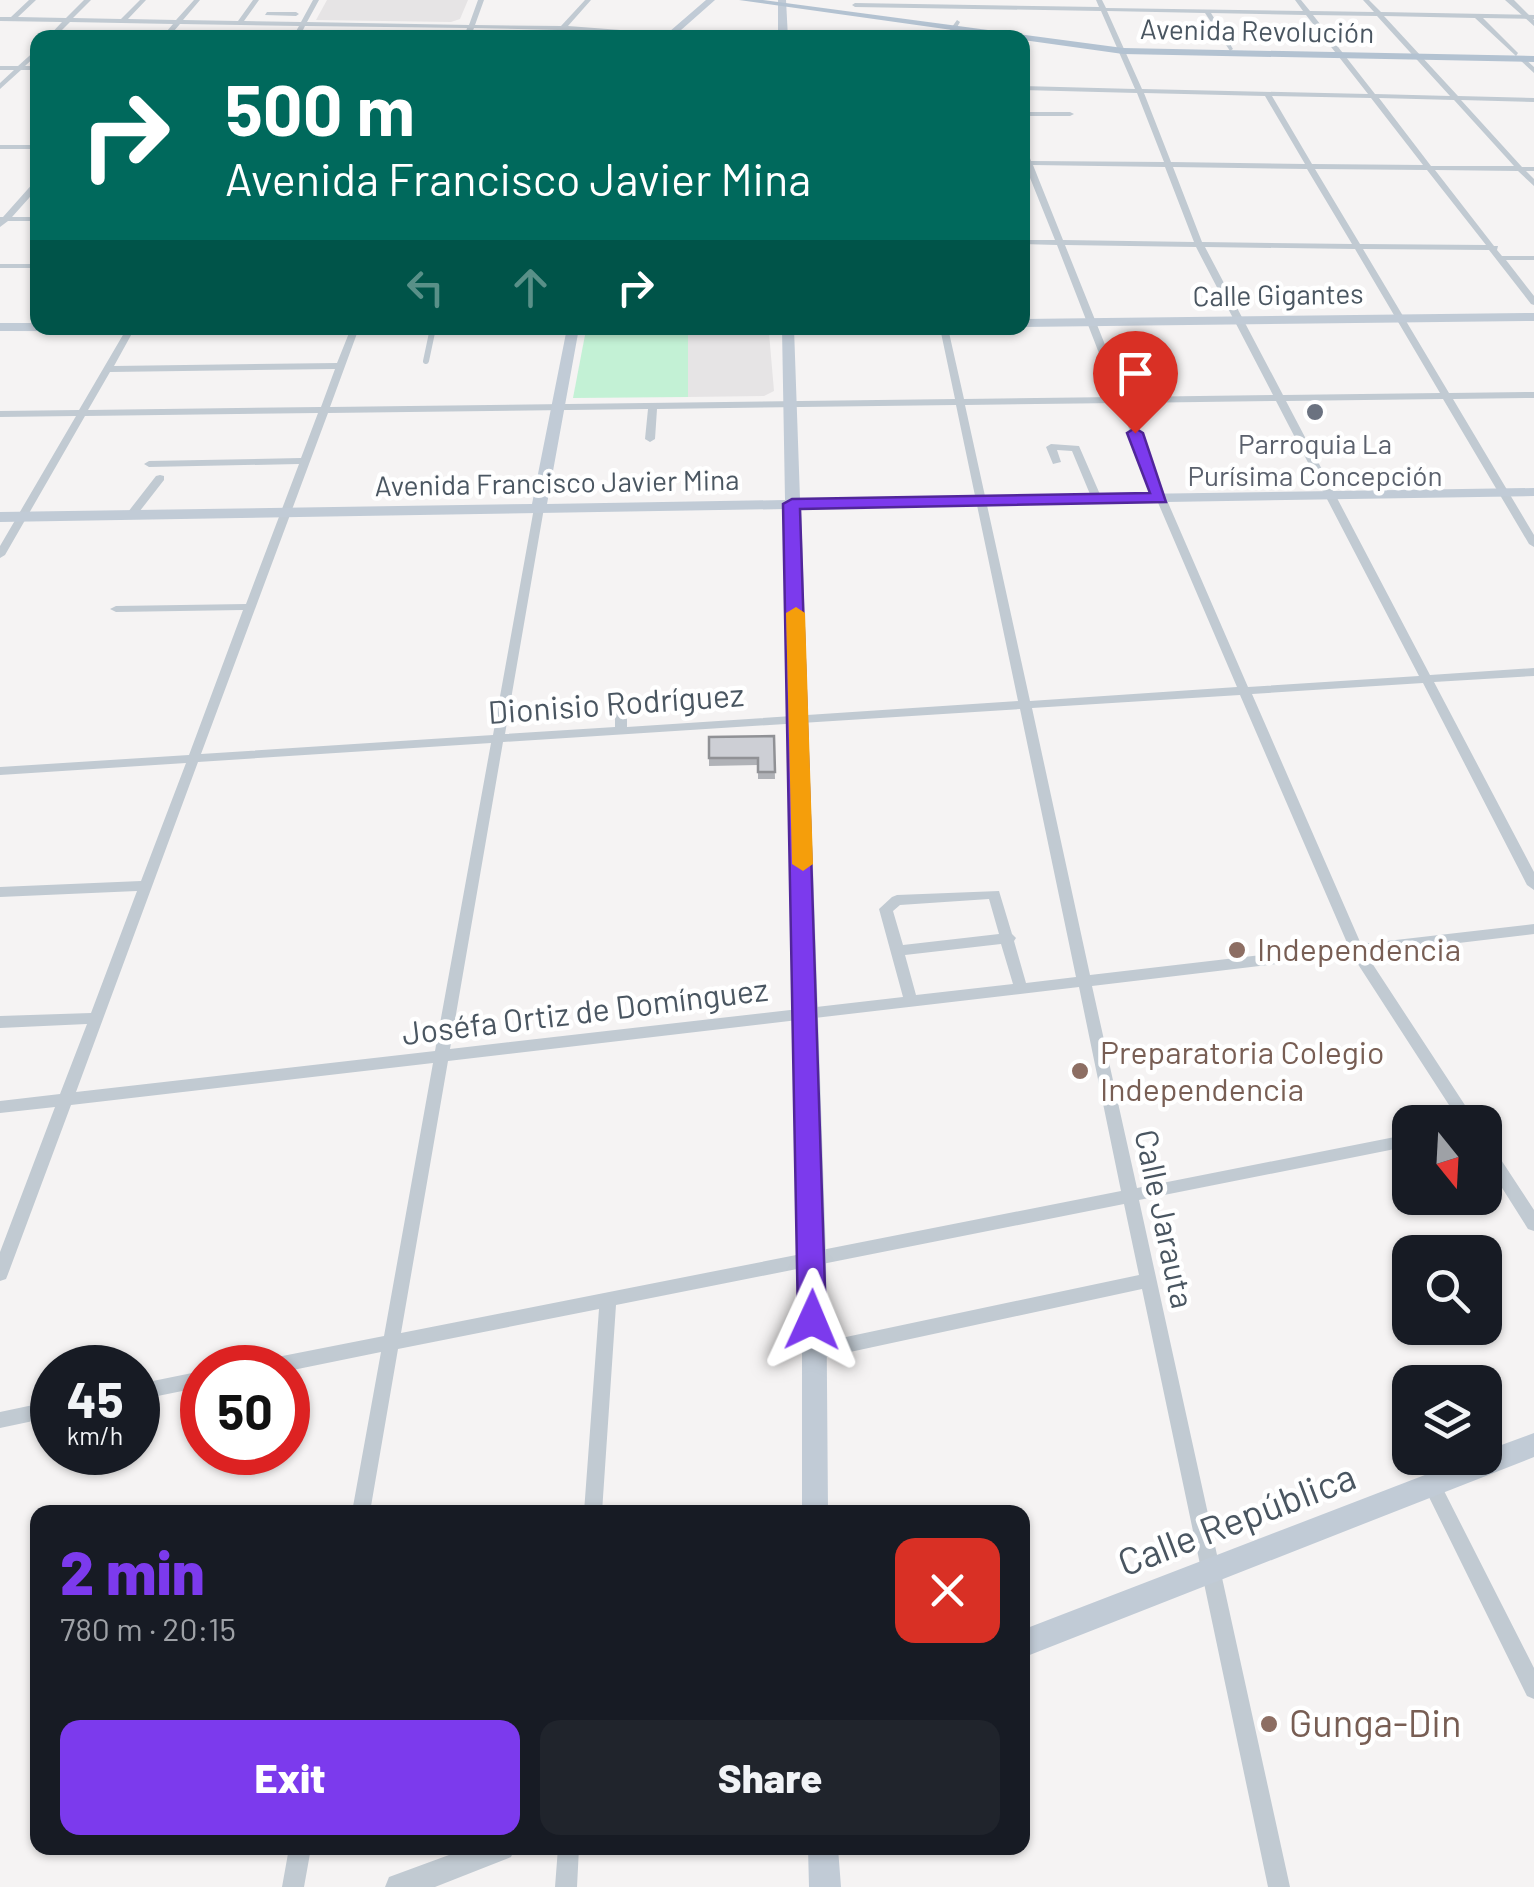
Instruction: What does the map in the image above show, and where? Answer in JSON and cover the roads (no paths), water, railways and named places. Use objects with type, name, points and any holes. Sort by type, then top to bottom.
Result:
[{"type":"main road","points":[[675,30],[711,0]]},
{"type":"main road","name":"Avenida Revolución","points":[[743,0],[997,30]]},
{"type":"main road","name":"Avenida Revolución","points":[[802,0],[851,3],[956,24]]},
{"type":"main road","points":[[782,2],[783,30]]},
{"type":"main road","name":"Avenida Revolución","points":[[1030,35],[1121,48],[1526,56]]},
{"type":"main road","name":"Avenida Revolución","points":[[1121,48],[1340,53]]},
{"type":"main road","name":"Calle Gigantes","points":[[1030,324],[1534,317]]},
{"type":"main road","points":[[0,327],[30,323]]},
{"type":"main road","points":[[539,508],[572,335]]},
{"type":"main road","points":[[788,335],[814,1257],[814,1505]]},
{"type":"main road","name":"Avenida Francisco Javier Mina","points":[[0,516],[1534,492]]},
{"type":"main road","name":"Calle República","points":[[1030,1641],[1534,1445]]},
{"type":"main road","points":[[823,1855],[825,1887]]},
{"type":"street","points":[[13,19],[33,0]]},
{"type":"street","points":[[58,30],[88,0]]},
{"type":"street","points":[[124,20],[143,0]]},
{"type":"street","points":[[171,30],[197,0]]},
{"type":"street","points":[[240,22],[256,0]]},
{"type":"street","points":[[300,30],[316,0]]},
{"type":"street","points":[[469,30],[481,0]]},
{"type":"street","points":[[563,28],[588,0]]},
{"type":"street","points":[[1100,0],[1199,244],[1534,884]]},
{"type":"street","points":[[1142,0],[1147,10]]},
{"type":"street","points":[[1298,0],[1534,302]]},
{"type":"street","points":[[1366,0],[1534,184]]},
{"type":"street","points":[[1508,0],[1532,19]]},
{"type":"street","points":[[851,3],[1532,19]]},
{"type":"street","points":[[1206,10],[1230,49]]},
{"type":"street","points":[[246,14],[296,14]]},
{"type":"street","points":[[1477,16],[1526,56],[1534,71]]},
{"type":"street","points":[[0,19],[589,30]]},
{"type":"street","points":[[952,30],[956,24]]},
{"type":"street","points":[[418,30],[420,26]]},
{"type":"street","points":[[0,87],[30,58]]},
{"type":"street","points":[[0,68],[30,68]]},
{"type":"street","points":[[1030,88],[1534,100]]},
{"type":"street","points":[[1267,94],[1534,544]]},
{"type":"street","points":[[1030,114],[1070,114]]},
{"type":"street","points":[[0,147],[30,147]]},
{"type":"street","points":[[1030,162],[1534,169]]},
{"type":"street","points":[[1030,167],[1160,498],[1358,950],[1457,1105]]},
{"type":"street","points":[[2,221],[30,191]]},
{"type":"street","points":[[2,221],[30,219]]},
{"type":"street","points":[[1030,242],[1495,248]]},
{"type":"street","points":[[1502,258],[1534,258]]},
{"type":"street","points":[[0,266],[30,266]]},
{"type":"street","points":[[0,555],[86,412],[127,335]]},
{"type":"street","points":[[1,1268],[352,335]]},
{"type":"street","points":[[426,361],[432,335]]},
{"type":"street","name":"Calle Jarauta","points":[[945,335],[1279,1887]]},
{"type":"street","points":[[109,369],[340,366]]},
{"type":"street","points":[[0,414],[1534,395]]},
{"type":"street","points":[[650,440],[653,406]]},
{"type":"street","points":[[1056,462],[1050,447],[1076,448],[1097,500]]},
{"type":"street","points":[[149,464],[304,461]]},
{"type":"street","points":[[132,514],[160,478]]},
{"type":"street","points":[[361,1505],[539,508]]},
{"type":"street","points":[[116,609],[250,607]]},
{"type":"street","name":"Dionisio Rodríguez","points":[[0,771],[1534,672]]},
{"type":"street","points":[[621,707],[622,731]]},
{"type":"street","points":[[0,892],[146,886]]},
{"type":"street","points":[[911,1002],[896,951],[888,903],[994,894],[1021,990]]},
{"type":"street","name":"Joséfa Ortiz de Domínguez","points":[[0,1107],[1534,929]]},
{"type":"street","points":[[896,951],[1009,938]]},
{"type":"street","points":[[0,1022],[96,1018]]},
{"type":"street","points":[[310,1358],[1392,1143]]},
{"type":"street","points":[[1502,1174],[1534,1224]]},
{"type":"street","points":[[812,1352],[1149,1280]]},
{"type":"street","points":[[593,1505],[608,1298]]},
{"type":"street","points":[[0,1420],[30,1414]]},
{"type":"street","points":[[1432,1485],[1534,1688]]},
{"type":"street","points":[[293,1887],[299,1855]]},
{"type":"street","points":[[399,1887],[484,1855]]},
{"type":"street","points":[[566,1887],[568,1855]]},
{"type":"place","name":"Parroquia La Purísima Concepción","points":[[1315,412]]},
{"type":"place","name":"Independencia","points":[[1237,950]]},
{"type":"place","name":"Preparatoria Colegio Independencia","points":[[1080,1071]]},
{"type":"place","name":"Gunga-Din","points":[[1269,1724]]}]
